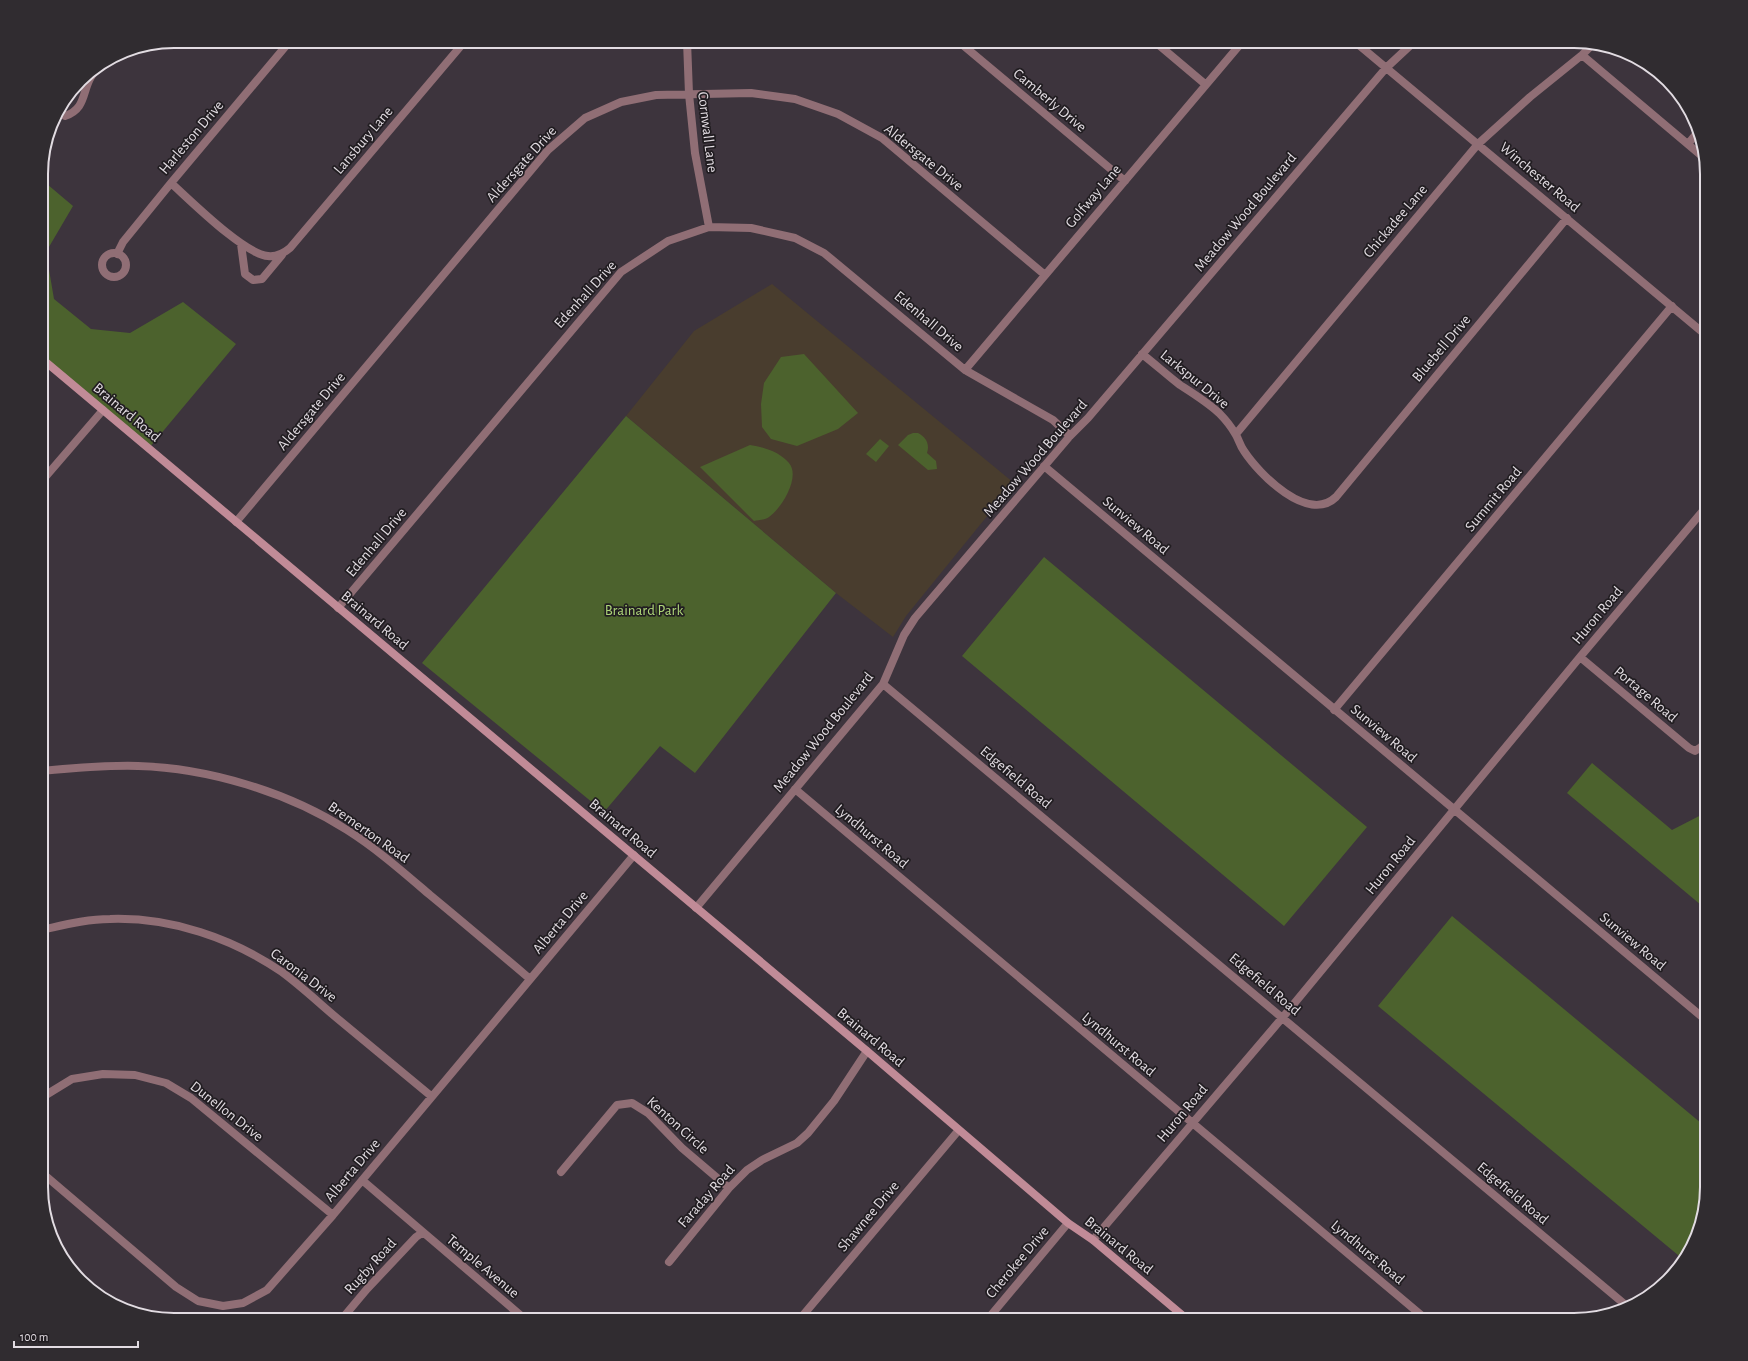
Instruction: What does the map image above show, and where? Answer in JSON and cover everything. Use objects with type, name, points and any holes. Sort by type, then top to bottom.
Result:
[{"type":"main road","name":"Brainard Road","points":[[48,364],[867,1051],[1068,1223],[1093,1240],[1173,1313]]},
{"type":"street","name":"Harleston Drive","points":[[117,254],[123,242],[284,48]]},
{"type":"street","name":"Lansbury Lane","points":[[241,244],[244,269],[248,278],[253,280],[262,279],[459,48]]},
{"type":"street","name":"Cornwall Lane","points":[[687,48],[689,94],[695,153],[709,226]]},
{"type":"street","name":"Camberly Drive","points":[[966,48],[1125,181]]},
{"type":"street","points":[[1162,48],[1205,84]]},
{"type":"street","name":"Golfway Lane","points":[[966,370],[1237,48]]},
{"type":"street","name":"Winchester Road","points":[[1362,48],[1700,330]]},
{"type":"street","name":"Meadow Wood Boulevard","points":[[696,908],[883,684],[904,635],[915,618],[1044,466],[1088,418],[1386,68],[1407,48]]},
{"type":"street","name":"Chickadee Lane","points":[[1236,434],[1478,144],[1530,96],[1588,49]]},
{"type":"street","points":[[1582,55],[1698,153]]},
{"type":"street","points":[[63,115],[65,116],[73,113],[78,108],[84,98],[86,84]]},
{"type":"street","name":"Aldersgate Drive","points":[[236,522],[548,150],[585,118],[621,102],[656,95],[751,93],[795,99],[838,114],[882,138],[1045,275]]},
{"type":"street","points":[[1688,144],[1694,136]]},
{"type":"street","points":[[171,183],[241,244],[260,255],[270,257],[282,255]]},
{"type":"street","name":"Bluebell Drive","points":[[1336,497],[1567,218]]},
{"type":"street","name":"Edenhall Drive","points":[[338,608],[621,272],[668,241],[709,226],[750,228],[795,238],[824,253],[966,370],[1053,420],[1070,436]]},
{"type":"street","points":[[270,257],[274,265]]},
{"type":"street","name":"Summit Road","points":[[1334,710],[1672,306]]},
{"type":"street","name":"Larkspur Drive","points":[[1142,354],[1180,384],[1198,395],[1221,414],[1236,434],[1242,450],[1256,468],[1285,492],[1306,503],[1315,505],[1325,504],[1336,497]]},
{"type":"street","points":[[48,474],[103,410]]},
{"type":"street","name":"Sunview Road","points":[[1044,466],[1700,1015]]},
{"type":"street","name":"Huron Road","points":[[1093,1240],[1191,1123],[1283,1017],[1580,657],[1700,514]]},
{"type":"street","name":"Portage Road","points":[[1580,657],[1689,748],[1695,751],[1700,748]]},
{"type":"street","name":"Edgefield Road","points":[[883,684],[1623,1303]]},
{"type":"street","name":"Bremerton Road","points":[[48,771],[85,766],[139,766],[188,771],[229,780],[272,793],[310,809],[346,829],[380,853],[530,979]]},
{"type":"street","name":"Lyndhurst Road","points":[[795,789],[1419,1313]]},
{"type":"street","name":"Alberta Drive","points":[[48,1178],[176,1287],[198,1301],[223,1306],[243,1303],[267,1290],[333,1215],[634,855]]},
{"type":"street","name":"Caronia Drive","points":[[48,928],[73,922],[110,919],[147,921],[185,927],[219,938],[250,953],[282,972],[431,1096]]},
{"type":"street","name":"Faraday Road","points":[[669,1262],[729,1188],[747,1170],[762,1160],[797,1143],[808,1133],[834,1101],[867,1051]]},
{"type":"street","name":"Dunellon Drive","points":[[48,1094],[72,1079],[103,1074],[135,1075],[166,1083],[191,1098],[333,1215]]},
{"type":"street","name":"Kenton Circle","points":[[561,1172],[617,1105],[632,1103],[648,1113],[682,1148],[729,1188]]},
{"type":"street","name":"Shawnee Drive","points":[[805,1313],[958,1130]]},
{"type":"street","name":"Temple Avenue","points":[[362,1180],[422,1233],[518,1313]]},
{"type":"street","name":"Cherokee Drive","points":[[992,1313],[1068,1223]]},
{"type":"street","name":"Rugby Road","points":[[347,1313],[367,1289],[416,1237],[422,1233]]},
{"type":"shaded area","points":[[772,284],[1014,483],[906,616],[893,637],[836,593],[626,416],[694,331]]},
{"type":"green space","points":[[48,185],[73,206],[48,249]]},
{"type":"green space","points":[[48,264],[54,299],[91,329],[130,333],[183,302],[236,344],[149,448],[48,364]]},
{"type":"green space","points":[[804,354],[858,413],[838,429],[797,446],[771,439],[762,427],[761,404],[764,383],[781,357]]},
{"type":"green space","name":"Brainard Park","points":[[626,416],[836,593],[695,773],[660,746],[604,812],[422,663]]},
{"type":"green space","points":[[918,433],[925,439],[928,444],[927,453],[936,461],[937,469],[928,470],[898,445],[908,435]]},
{"type":"green space","points":[[880,439],[889,446],[876,462],[866,454]]},
{"type":"green space","points":[[750,445],[761,447],[781,456],[789,463],[793,476],[784,500],[774,513],[767,518],[754,521],[700,467]]},
{"type":"green space","points":[[1044,557],[1367,827],[1284,926],[962,656]]},
{"type":"green space","points":[[1592,763],[1672,830],[1700,816],[1700,904],[1567,793]]},
{"type":"green space","points":[[1452,916],[1700,1122],[1700,1195],[1698,1211],[1690,1235],[1679,1256],[1378,1006]]}]
